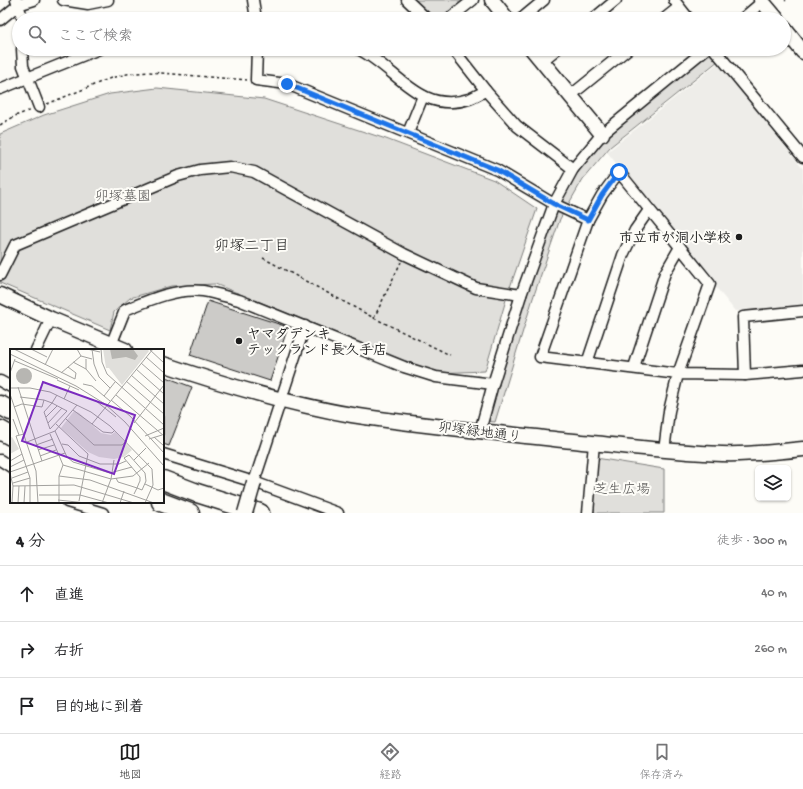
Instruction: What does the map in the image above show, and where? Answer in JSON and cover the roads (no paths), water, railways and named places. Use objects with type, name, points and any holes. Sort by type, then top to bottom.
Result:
[{"type":"highway","points":[[0,405],[10,410]]},
{"type":"highway","points":[[0,430],[10,435]]},
{"type":"highway","points":[[164,480],[197,493],[260,513]]},
{"type":"highway","points":[[164,503],[190,513]]},
{"type":"street","points":[[0,20],[17,3],[34,0]]},
{"type":"street","points":[[63,0],[88,4],[108,0]]},
{"type":"street","points":[[253,0],[255,12]]},
{"type":"street","points":[[407,0],[420,12]]},
{"type":"street","points":[[458,12],[473,0]]},
{"type":"street","points":[[492,0],[501,12]]},
{"type":"street","points":[[529,12],[544,0]]},
{"type":"street","points":[[601,12],[616,0]]},
{"type":"street","points":[[750,12],[762,1],[771,12]]},
{"type":"street","points":[[669,12],[676,3],[683,12]]},
{"type":"street","points":[[791,37],[803,52]]},
{"type":"street","points":[[22,56],[23,66],[39,107]]},
{"type":"street","points":[[0,89],[81,56]]},
{"type":"street","points":[[257,56],[256,80],[287,84],[497,170],[554,204],[588,220]]},
{"type":"street","points":[[370,56],[423,96],[440,101],[460,101],[470,99],[486,91]]},
{"type":"street","points":[[458,56],[486,91],[517,126],[573,169]]},
{"type":"street","points":[[538,56],[602,134]]},
{"type":"street","points":[[542,61],[548,56]]},
{"type":"street","points":[[570,96],[619,56]]},
{"type":"street","points":[[480,431],[521,295],[554,204],[573,169],[602,134],[697,56]]},
{"type":"street","points":[[720,56],[803,157]]},
{"type":"street","points":[[408,133],[423,96]]},
{"type":"street","points":[[0,275],[14,245],[178,176],[200,170],[230,167],[254,172],[404,254],[476,288],[521,295]]},
{"type":"street","points":[[664,451],[669,411],[678,374],[710,284],[619,172],[602,195],[588,220],[540,357],[678,374],[745,375],[803,370]]},
{"type":"street","points":[[587,363],[623,255],[635,230],[649,210]]},
{"type":"street","points":[[634,368],[665,273],[680,247]]},
{"type":"street","points":[[111,345],[125,310],[153,298],[181,292],[201,291],[221,294],[239,300],[404,367],[436,377],[493,384]]},
{"type":"street","points":[[0,295],[51,319],[122,349]]},
{"type":"street","points":[[745,375],[743,317],[803,311]]},
{"type":"street","points":[[36,349],[51,319]]},
{"type":"street","points":[[245,513],[305,326]]},
{"type":"street","name":"卯塚緑地通り","points":[[164,364],[212,380],[281,399],[351,414],[480,431],[664,451],[723,454],[775,452],[803,449]]},
{"type":"street","points":[[0,381],[10,387]]},
{"type":"street","points":[[588,513],[594,443]]},
{"type":"street","points":[[164,454],[254,482],[338,513]]},
{"type":"street","points":[[0,460],[10,466]]},
{"type":"street","points":[[70,503],[103,513]]},
{"type":"place","name":"市立市が洞小学校","points":[[739,237]]},
{"type":"place","name":"ヤマダデンキ テックランド長久手店","points":[[239,341]]},
{"type":"district","name":"卯塚二丁目","points":[[252,245]]},
{"type":"park label","name":"卯塚墓園","points":[[123,195]]},
{"type":"park label","name":"芝生広場","points":[[622,488]]}]
